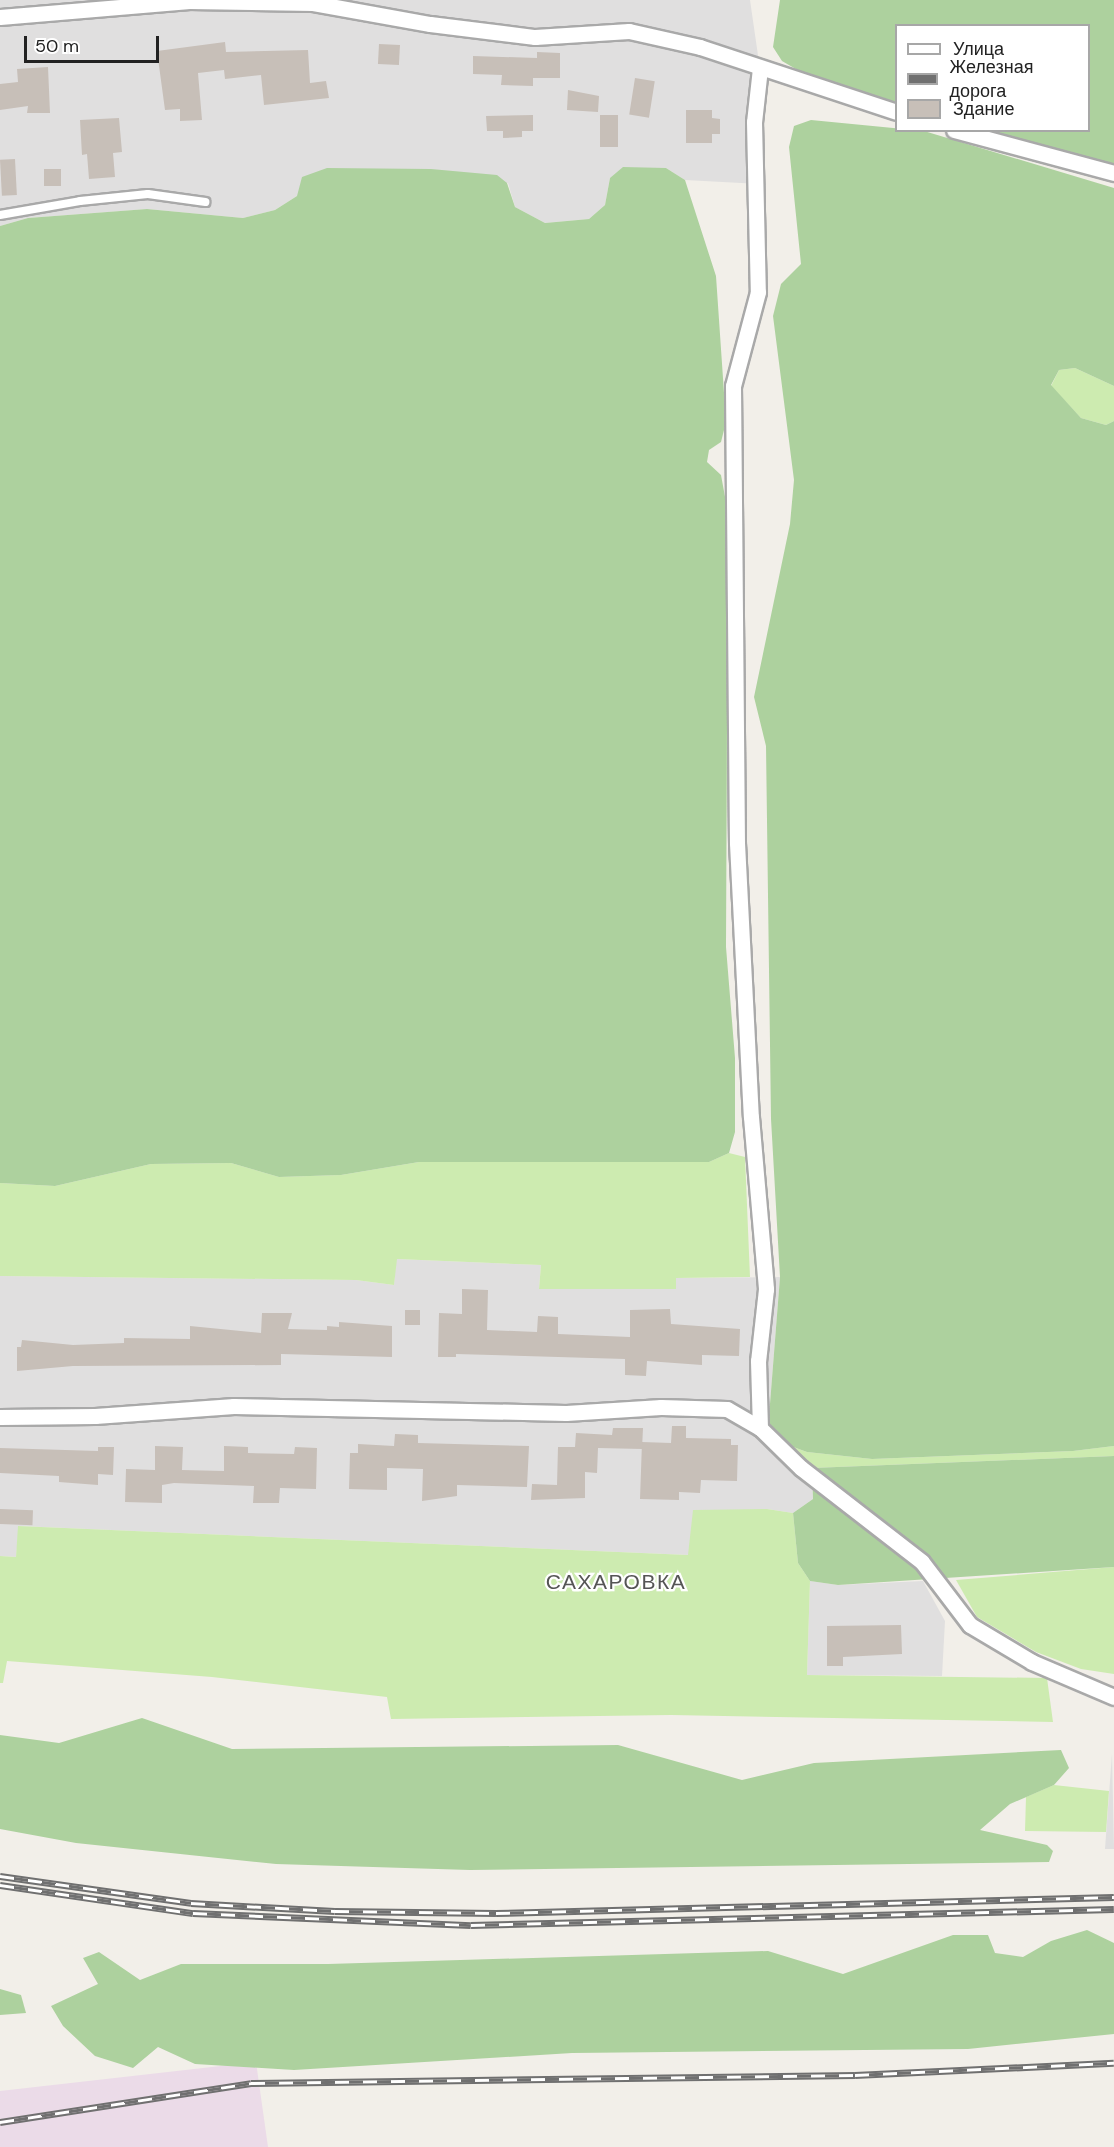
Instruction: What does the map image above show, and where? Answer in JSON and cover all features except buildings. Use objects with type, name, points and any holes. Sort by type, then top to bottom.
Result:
[{"type":"street","points":[[0,17],[189,0],[313,3],[430,24],[535,37],[628,31],[700,47],[895,111]]},
{"type":"street","points":[[760,68],[754,123],[758,292],[733,386],[737,843],[751,1117],[766,1289],[758,1361],[760,1428]]},
{"type":"street","points":[[961,132],[1114,173]]},
{"type":"street","points":[[0,1417],[95,1416],[234,1406],[555,1413],[661,1407],[727,1409],[760,1428],[801,1468],[922,1562],[970,1625],[1032,1662],[1114,1697]]},
{"type":"lane","points":[[0,215],[80,201],[148,194],[205,202]]},
{"type":"shaded area","points":[[0,0],[750,0],[765,104],[760,184],[685,180],[666,168],[610,178],[605,205],[589,219],[545,223],[515,207],[508,183],[297,196],[275,210],[243,218],[147,209],[28,218],[0,226]]},
{"type":"shaded area","points":[[396,1259],[541,1265],[539,1289],[676,1289],[676,1278],[780,1277],[768,1429],[812,1468],[813,1499],[793,1513],[767,1509],[689,1555],[19,1526],[16,1557],[0,1556],[0,1276],[356,1280],[394,1285]]},
{"type":"shaded area","points":[[810,1581],[838,1585],[923,1581],[945,1621],[942,1676],[807,1675]]},
{"type":"shaded area","points":[[1112,1754],[1114,1849],[1105,1849]]},
{"type":"shaded area","points":[[256,2062],[268,2147],[0,2147],[0,2091]]},
{"type":"green space","points":[[780,0],[1114,0],[1114,165],[984,132],[1090,132],[1090,24],[895,24],[895,106],[801,72],[782,61],[773,47]]},
{"type":"green space","points":[[811,120],[895,128],[895,132],[927,132],[1114,188],[1114,386],[1075,368],[1059,370],[1051,385],[1081,418],[1106,425],[1114,421],[1114,1446],[1073,1451],[872,1459],[807,1452],[788,1445],[768,1429],[780,1277],[771,1119],[766,746],[754,697],[790,524],[794,480],[773,316],[781,284],[801,264],[789,147],[794,126]]},
{"type":"green space","points":[[623,167],[666,168],[685,180],[716,276],[726,422],[721,442],[709,450],[707,462],[721,475],[728,513],[726,947],[735,1058],[735,1132],[729,1153],[709,1162],[419,1162],[341,1175],[279,1177],[231,1163],[151,1164],[55,1186],[0,1183],[0,226],[28,218],[147,209],[243,218],[275,210],[297,196],[302,177],[327,168],[431,169],[497,175],[507,183],[515,207],[545,223],[589,219],[605,205],[610,178]]},
{"type":"green space","points":[[1075,368],[1114,386],[1114,421],[1106,425],[1081,418],[1051,386],[1059,370]]},
{"type":"green space","points":[[729,1153],[745,1157],[750,1277],[676,1278],[676,1289],[539,1289],[541,1265],[397,1259],[394,1285],[356,1280],[0,1276],[0,1183],[55,1186],[151,1164],[231,1163],[279,1177],[341,1175],[419,1162],[709,1162]]},
{"type":"green space","points":[[788,1445],[807,1452],[872,1459],[1073,1451],[1114,1446],[1114,1456],[812,1468]]},
{"type":"green space","points":[[1114,1456],[1114,1567],[838,1585],[810,1581],[798,1563],[793,1513],[813,1499],[812,1468]]},
{"type":"green space","points":[[767,1509],[793,1513],[798,1563],[810,1581],[807,1675],[1047,1678],[1053,1722],[671,1715],[391,1719],[387,1697],[212,1677],[7,1661],[3,1683],[0,1683],[0,1556],[16,1557],[18,1526],[688,1555],[693,1510]]},
{"type":"green space","points":[[1114,1567],[1114,1674],[1081,1669],[1036,1652],[977,1617],[956,1580]]},
{"type":"green space","points":[[142,1718],[232,1749],[618,1745],[742,1780],[814,1763],[1061,1750],[1069,1768],[1054,1785],[1010,1804],[980,1830],[1047,1845],[1053,1851],[1049,1862],[470,1870],[276,1864],[76,1843],[0,1829],[0,1735],[59,1743]]},
{"type":"green space","points":[[1054,1785],[1109,1791],[1106,1832],[1025,1831],[1026,1797]]},
{"type":"green space","points":[[1087,1930],[1114,1943],[1114,2034],[968,2049],[572,2053],[294,2070],[195,2064],[158,2047],[133,2068],[95,2056],[63,2026],[51,2006],[98,1984],[83,1958],[99,1952],[140,1980],[181,1964],[328,1964],[768,1951],[843,1974],[953,1935],[988,1935],[995,1953],[1023,1957],[1051,1941]]},
{"type":"green space","points":[[0,1989],[21,1995],[26,2013],[0,2015]]},
{"type":"railway","points":[[0,1876],[191,1903],[335,1911],[496,1913],[1114,1897]]},
{"type":"railway","points":[[0,1885],[193,1913],[471,1925],[1114,1909]]},
{"type":"railway","points":[[0,2122],[251,2083],[855,2075],[1114,2063]]},
{"type":"district","name":"САХАРОВКА","points":[[616,1582]]}]
